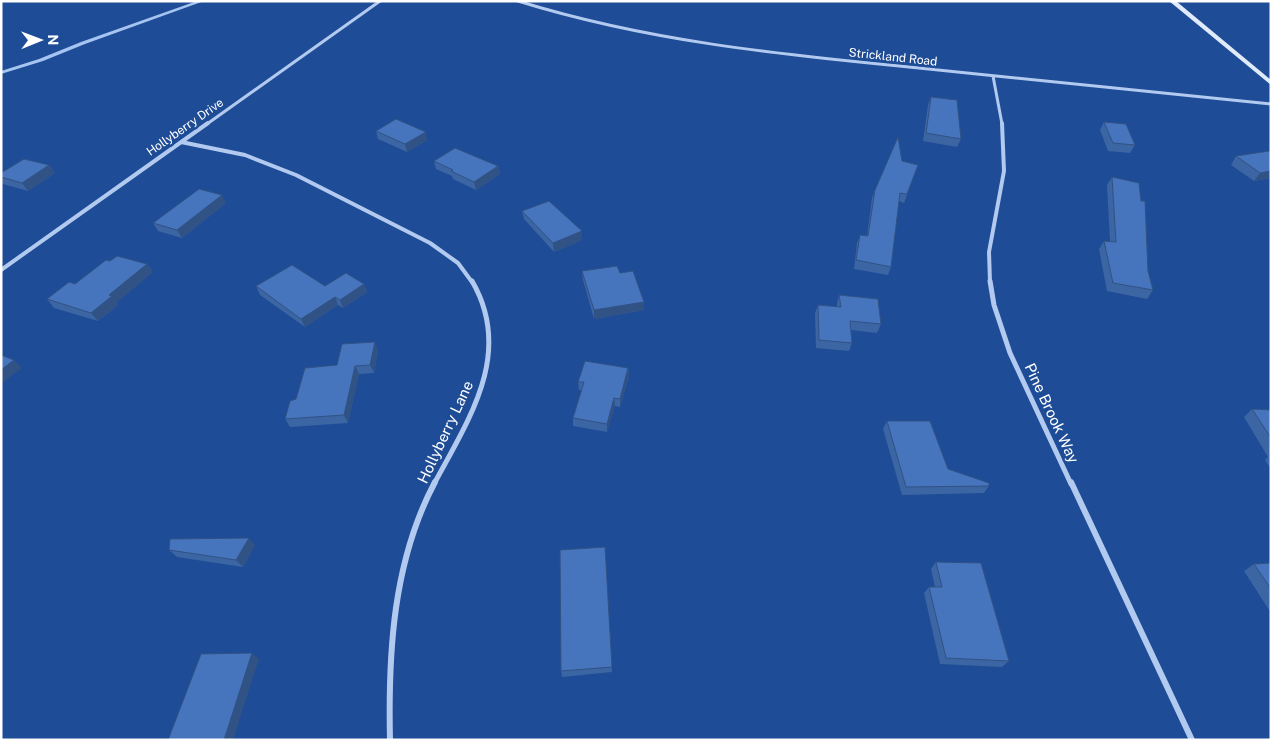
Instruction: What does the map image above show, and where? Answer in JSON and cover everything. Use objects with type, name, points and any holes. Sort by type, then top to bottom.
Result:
[{"type":"street","name":"Hollyberry Drive","points":[[1,270],[380,1]]},
{"type":"street","name":"Strickland Road","points":[[518,1],[588,22],[673,40],[751,51],[1271,104]]},
{"type":"street","points":[[1172,1],[1271,83]]},
{"type":"street","name":"Pine Brook Way","points":[[993,76],[1003,120],[1005,148],[1003,186],[988,250],[989,276],[994,305],[1010,352],[1192,740]]},
{"type":"street","name":"Hollyberry Lane","points":[[181,142],[244,155],[289,172],[435,246],[458,264],[476,285],[490,322],[488,365],[477,400],[422,511],[407,557],[395,611],[388,695],[390,740]]},
{"type":"building","points":[[931,97],[957,100],[961,139],[926,133]]},
{"type":"building","points":[[396,119],[426,132],[405,144],[376,131]]},
{"type":"building","points":[[1104,122],[1126,124],[1135,145],[1113,143]]},
{"type":"building","points":[[898,137],[902,161],[918,165],[907,194],[900,193],[891,267],[856,260],[860,235],[868,236],[875,190]]},
{"type":"building","points":[[455,148],[498,166],[474,182],[434,161]]},
{"type":"building","points":[[1271,152],[1271,171],[1260,173],[1236,156]]},
{"type":"building","points":[[24,159],[49,165],[22,183],[1,177],[1,173]]},
{"type":"building","points":[[1112,177],[1139,183],[1141,201],[1145,201],[1148,271],[1153,290],[1113,283],[1104,241],[1116,242]]},
{"type":"building","points":[[199,189],[222,195],[177,230],[153,223]]},
{"type":"building","points":[[549,201],[582,231],[553,243],[522,211]]},
{"type":"building","points":[[117,256],[147,264],[109,295],[112,296],[91,313],[47,299],[69,282],[75,284],[106,260],[110,261]]},
{"type":"building","points":[[292,265],[325,286],[346,273],[364,284],[340,300],[335,297],[301,319],[256,286]]},
{"type":"building","points":[[617,266],[620,273],[633,271],[644,302],[594,310],[582,271]]},
{"type":"building","points":[[839,295],[878,299],[881,324],[850,321],[852,343],[819,340],[818,305],[841,307]]},
{"type":"building","points":[[375,342],[370,365],[355,366],[344,415],[285,419],[290,401],[296,399],[305,368],[337,365],[342,344]]},
{"type":"building","points":[[1,355],[14,360],[1,370]]},
{"type":"building","points":[[585,361],[628,368],[620,399],[614,398],[607,424],[573,418],[584,382],[578,382]]},
{"type":"building","points":[[1252,409],[1271,410],[1271,438]]},
{"type":"building","points":[[887,421],[930,421],[948,469],[989,483],[989,486],[906,487]]},
{"type":"building","points":[[249,538],[236,560],[169,550],[170,539]]},
{"type":"building","points":[[605,547],[612,667],[561,671],[560,550]]},
{"type":"building","points":[[936,562],[981,563],[1009,661],[946,658],[929,587],[942,587]]},
{"type":"building","points":[[1271,563],[1271,589],[1254,564]]},
{"type":"building","points":[[252,653],[224,740],[168,740],[201,654]]},
{"type":"waterway","points":[[1,73],[202,1]]}]
